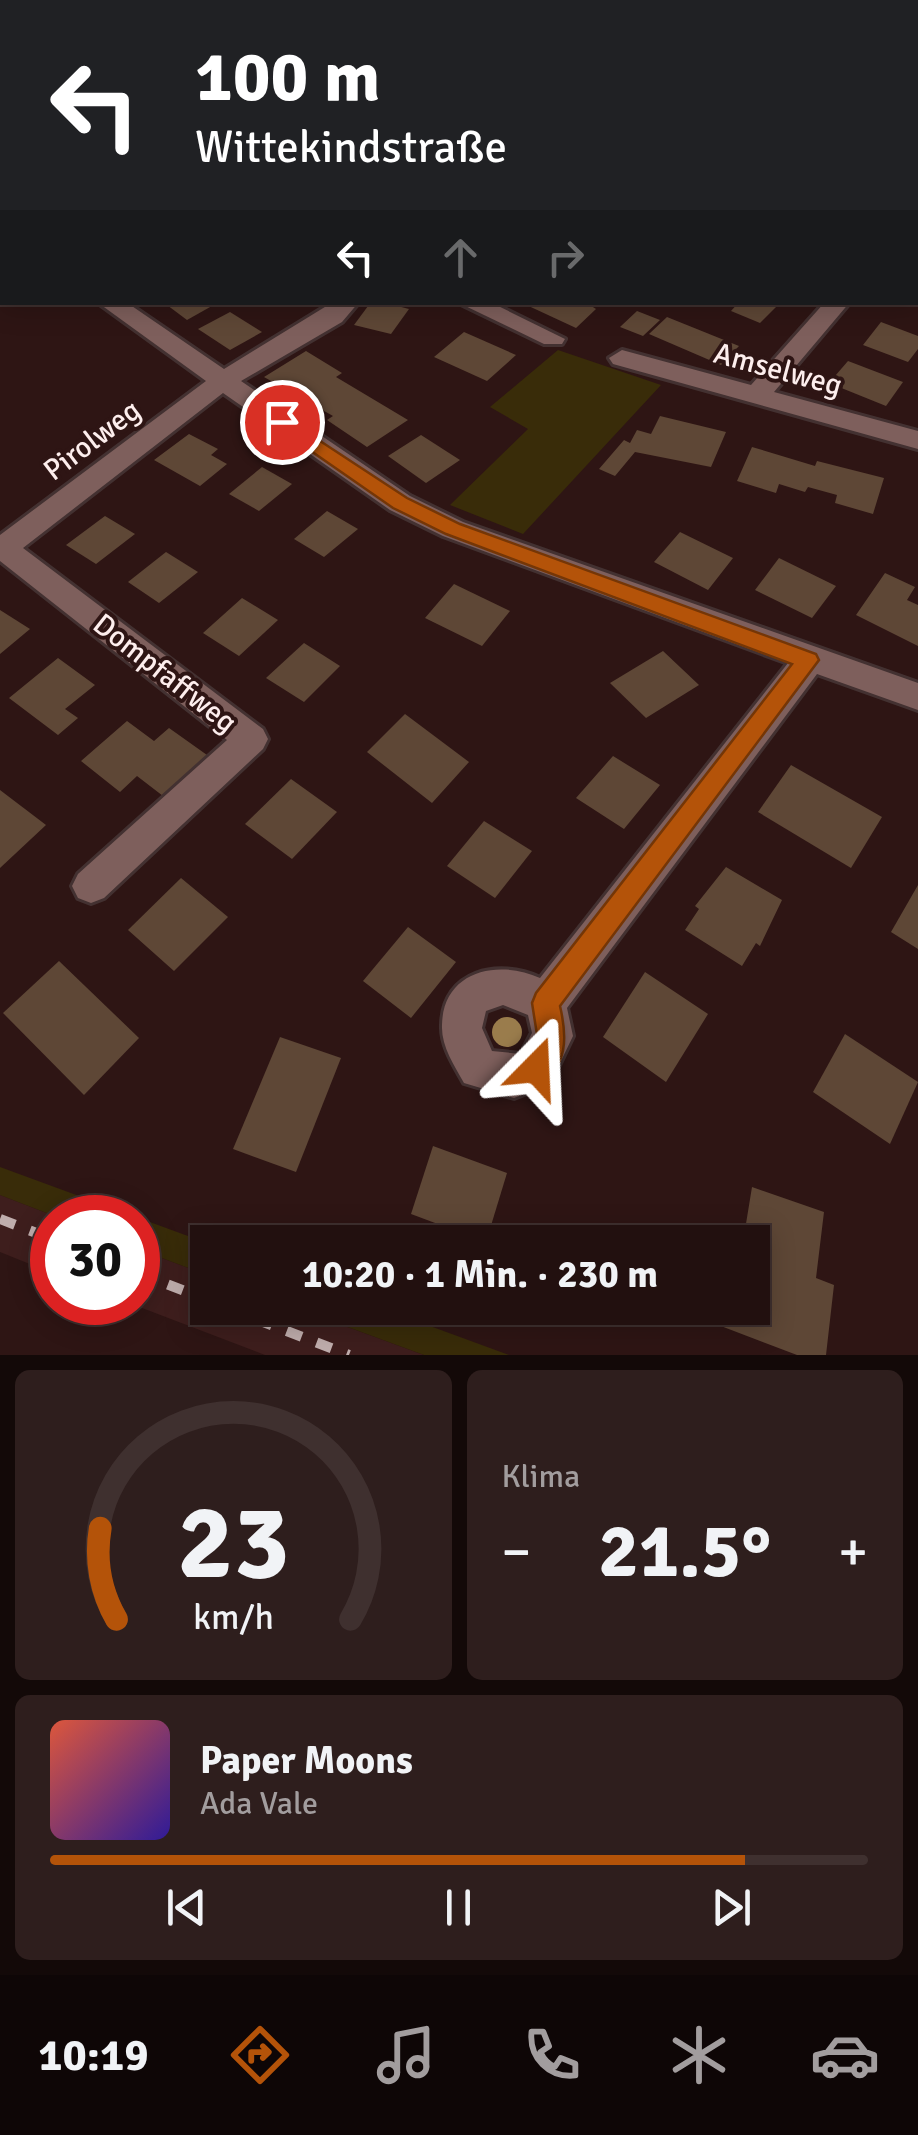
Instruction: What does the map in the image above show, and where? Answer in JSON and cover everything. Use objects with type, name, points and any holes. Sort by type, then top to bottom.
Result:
[{"type":"street","points":[[113,305],[400,503],[453,529],[918,697]]},
{"type":"street","name":"Pirolweg","points":[[1,549],[222,382],[333,317],[343,305]]},
{"type":"street","points":[[476,305],[553,339]]},
{"type":"street","points":[[754,396],[835,305]]},
{"type":"street","name":"Amselweg","points":[[622,358],[918,440]]},
{"type":"street","name":"Dompfaffweg","points":[[1,549],[251,739],[91,886]]},
{"type":"street","points":[[546,1003],[808,660]]},
{"type":"shaded area","points":[[558,350],[661,385],[523,534],[450,505],[528,429],[490,407]]},
{"type":"shaded area","points":[[0,1167],[76,1195],[30,1195],[30,1207],[0,1195]]},
{"type":"shaded area","points":[[0,1195],[30,1207],[30,1264],[0,1252]]},
{"type":"shaded area","points":[[160,1226],[190,1237],[190,1269],[160,1257]]},
{"type":"shaded area","points":[[160,1257],[190,1269],[190,1325],[342,1325],[424,1355],[265,1355],[160,1315]]},
{"type":"shaded area","points":[[342,1325],[427,1325],[509,1355],[424,1355]]},
{"type":"building","points":[[167,305],[214,305],[187,320]]},
{"type":"building","points":[[369,305],[409,309],[391,334],[354,325]]},
{"type":"building","points":[[526,305],[590,305],[596,309],[576,328]]},
{"type":"building","points":[[736,305],[778,305],[760,323],[731,311]]},
{"type":"building","points":[[637,311],[660,320],[643,336],[620,327]]},
{"type":"building","points":[[230,312],[262,332],[230,350],[198,329]]},
{"type":"building","points":[[667,317],[739,346],[721,365],[649,334]]},
{"type":"building","points":[[881,322],[918,336],[918,349],[908,362],[863,345]]},
{"type":"building","points":[[464,332],[516,355],[487,381],[434,357]]},
{"type":"building","points":[[306,351],[342,373],[336,377],[408,420],[367,447],[327,420],[333,416],[264,377]]},
{"type":"building","points":[[848,361],[903,382],[886,406],[829,383]]},
{"type":"building","points":[[660,416],[726,432],[711,467],[635,452],[615,476],[599,469],[624,440],[630,443],[637,430],[651,434]]},
{"type":"building","points":[[189,434],[218,449],[211,455],[227,464],[200,486],[154,460]]},
{"type":"building","points":[[421,435],[460,460],[426,483],[388,456]]},
{"type":"building","points":[[752,447],[815,466],[817,461],[884,478],[873,514],[835,503],[837,495],[808,487],[805,492],[779,484],[776,493],[737,481]]},
{"type":"building","points":[[262,467],[292,484],[259,511],[229,494]]},
{"type":"building","points":[[327,511],[358,529],[324,557],[294,539]]},
{"type":"building","points":[[105,516],[135,534],[96,564],[66,545]]},
{"type":"building","points":[[680,532],[733,558],[708,590],[654,562]]},
{"type":"building","points":[[166,552],[198,572],[159,603],[128,582]]},
{"type":"building","points":[[779,558],[836,586],[812,618],[755,590]]},
{"type":"building","points":[[885,573],[915,587],[907,600],[918,605],[918,646],[856,615]]},
{"type":"building","points":[[454,584],[510,611],[482,646],[425,618]]},
{"type":"building","points":[[242,598],[278,620],[239,656],[203,633]]},
{"type":"building","points":[[0,610],[30,629],[0,654]]},
{"type":"building","points":[[304,643],[340,666],[304,702],[266,678]]},
{"type":"building","points":[[663,651],[699,685],[646,718],[610,683]]},
{"type":"building","points":[[58,658],[95,685],[65,709],[78,718],[58,735],[9,698]]},
{"type":"building","points":[[405,714],[469,762],[432,803],[367,752]]},
{"type":"building","points":[[127,721],[154,741],[169,728],[207,755],[163,796],[137,776],[120,792],[81,761]]},
{"type":"building","points":[[613,756],[660,785],[624,829],[576,798]]},
{"type":"building","points":[[791,765],[882,817],[851,868],[758,812]]},
{"type":"building","points":[[291,779],[337,812],[292,859],[245,824]]},
{"type":"building","points":[[0,790],[46,825],[0,868]]},
{"type":"building","points":[[484,821],[532,851],[495,898],[447,866]]},
{"type":"building","points":[[726,867],[782,900],[760,946],[756,943],[742,966],[685,930],[699,909],[695,906]]},
{"type":"building","points":[[181,878],[228,917],[174,971],[128,930]]},
{"type":"building","points":[[918,885],[918,949],[891,932]]},
{"type":"building","points":[[408,927],[456,962],[411,1018],[363,981]]},
{"type":"building","points":[[59,961],[139,1038],[84,1095],[3,1013]]},
{"type":"building","points":[[645,972],[708,1014],[666,1082],[603,1037]]},
{"type":"building","points":[[845,1034],[918,1082],[890,1144],[813,1092]]},
{"type":"building","points":[[280,1037],[341,1058],[296,1172],[233,1149]]},
{"type":"building","points":[[433,1146],[507,1173],[491,1225],[440,1225],[411,1214]]},
{"type":"building","points":[[752,1187],[824,1212],[816,1278],[834,1285],[826,1355],[797,1355],[718,1325],[770,1325],[770,1225],[746,1225]]},
{"type":"railway","points":[[0,1219],[30,1231]]},
{"type":"railway","points":[[160,1281],[190,1293]]},
{"type":"railway","points":[[271,1325],[349,1355]]},
{"type":"route","points":[[282,422],[400,503],[453,529],[808,660],[546,1003],[553,1018],[552,1047],[536,1068]]}]
